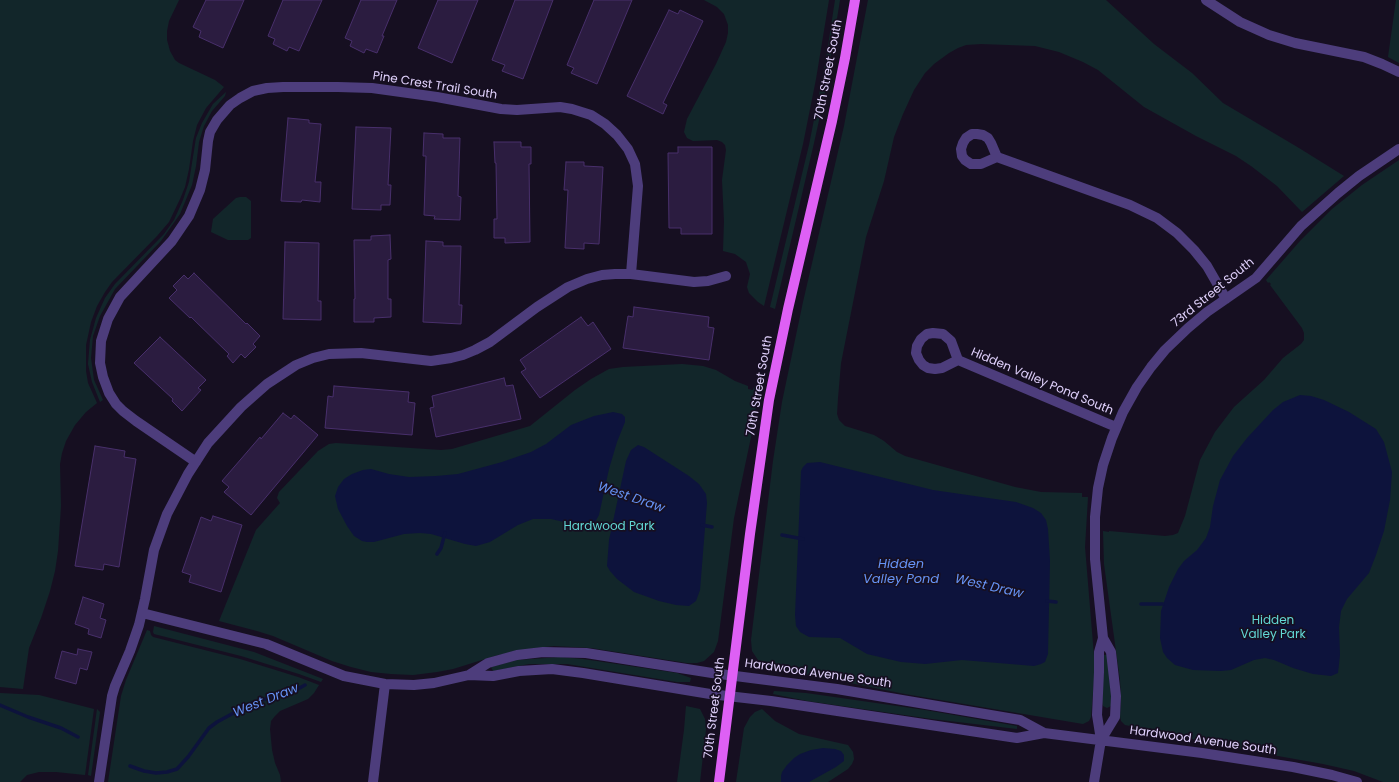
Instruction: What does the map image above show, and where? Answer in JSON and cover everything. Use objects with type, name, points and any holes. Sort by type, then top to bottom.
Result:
[{"type":"main road","name":"70th Street South","points":[[719,782],[750,534],[772,383],[789,302],[832,121],[855,0]]},
{"type":"street","points":[[1206,0],[1240,22],[1269,35],[1290,42],[1364,57],[1399,72]]},
{"type":"street","name":"Pine Crest Trail South","points":[[196,462],[136,421],[116,404],[109,393],[103,377],[100,363],[101,341],[108,319],[120,297],[172,241],[189,216],[200,190],[205,170],[210,132],[217,120],[230,105],[253,91],[266,88],[283,87],[372,88],[437,96],[501,109],[517,110],[560,108],[572,109],[591,115],[605,124],[617,135],[628,149],[635,164],[638,186],[632,274]]},
{"type":"street","name":"73rd Street South","points":[[1101,740],[1115,717],[1116,702],[1111,652],[1104,638],[1095,559],[1094,517],[1103,465],[1116,427],[1123,412],[1137,387],[1157,359],[1193,323],[1256,278],[1288,241],[1326,203],[1359,176],[1399,149]]},
{"type":"street","points":[[997,157],[1130,204],[1164,222],[1185,240],[1202,259],[1226,299]]},
{"type":"street","points":[[99,782],[112,696],[134,640],[142,613],[158,535],[172,502],[196,462],[214,437],[241,407],[272,380],[296,365],[324,355],[361,353],[422,360],[440,360],[457,356],[475,350],[490,342],[537,307],[572,285],[586,279],[606,274],[632,274],[694,282],[708,281],[726,276]]},
{"type":"street","name":"Hidden Valley Pond South","points":[[958,360],[1116,427]]},
{"type":"street","name":"Hardwood Avenue South","points":[[142,613],[266,644],[344,676],[385,684],[414,685],[434,683],[469,675],[492,676],[519,671],[552,669],[583,672],[730,696],[1017,738],[1044,732]]},
{"type":"street","name":"73rd Street South","points":[[1101,740],[1097,715],[1099,652],[1104,638]]},
{"type":"street","name":"Hardwood Avenue South","points":[[469,675],[488,663],[511,657],[543,652],[586,652],[733,675],[837,689],[1020,720],[1044,732],[1293,767],[1357,782]]},
{"type":"street","points":[[373,782],[385,684]]},
{"type":"street","points":[[1094,782],[1101,740]]},
{"type":"green space","points":[[0,0],[179,0],[169,21],[167,31],[167,40],[170,51],[175,60],[179,63],[215,80],[224,87],[206,108],[197,125],[185,187],[169,222],[112,282],[97,306],[91,322],[86,345],[86,371],[88,383],[97,403],[86,412],[75,425],[66,441],[62,453],[60,464],[61,506],[55,571],[41,618],[29,648],[23,689],[0,687]]},
{"type":"green space","points":[[704,0],[829,0],[816,79],[803,144],[764,306],[749,293],[747,287],[750,274],[746,262],[735,254],[723,251],[724,221],[722,180],[726,150],[725,145],[717,140],[693,141],[687,138],[684,132],[687,119],[716,64],[726,42],[728,33],[728,25],[724,14],[717,7]]},
{"type":"green space","points":[[835,0],[840,0],[825,93],[775,309],[770,307],[809,145],[826,59]]},
{"type":"green space","points":[[868,0],[1106,0],[1154,44],[1192,73],[1223,103],[1344,176],[1302,212],[1277,186],[1251,166],[1236,156],[1144,107],[1098,70],[1059,52],[1035,46],[981,44],[966,45],[949,53],[934,64],[925,73],[914,90],[894,137],[884,181],[866,237],[841,363],[837,414],[839,420],[845,426],[874,435],[905,456],[1015,487],[1041,492],[1082,493],[1082,497],[1088,497],[1085,547],[1095,668],[1091,717],[1089,721],[1083,724],[905,694],[773,669],[760,663],[752,651],[751,640],[773,461],[782,402],[803,302],[844,126]]},
{"type":"green space","points":[[1396,0],[1399,0],[1399,63],[1388,57]]},
{"type":"green space","points":[[226,92],[225,96],[212,111],[204,126],[199,142],[192,185],[180,214],[161,241],[115,289],[100,316],[93,336],[91,358],[94,380],[103,400],[100,402],[92,382],[88,364],[90,340],[96,318],[105,298],[115,284],[164,234],[174,220],[189,182],[196,138],[202,123],[213,104]]},
{"type":"green space","name":"Hidden Valley Park","points":[[1399,160],[1399,782],[1383,782],[1354,771],[1323,764],[1250,751],[1125,725],[1121,721],[1120,716],[1120,680],[1104,564],[1103,531],[1165,536],[1178,533],[1185,516],[1200,460],[1215,432],[1234,407],[1264,380],[1283,358],[1304,340],[1302,328],[1270,285],[1271,284],[1266,280],[1300,241],[1332,209],[1362,185]]},
{"type":"green space","points":[[246,197],[251,201],[251,238],[248,240],[228,240],[211,232],[213,219],[236,198]]},
{"type":"green space","name":"Hardwood Park","points":[[682,364],[703,366],[716,370],[735,381],[748,386],[748,389],[753,390],[754,387],[759,388],[751,437],[734,518],[718,641],[714,652],[704,661],[687,663],[591,648],[554,646],[498,655],[453,669],[437,672],[413,675],[391,674],[371,672],[351,667],[332,661],[273,636],[219,621],[256,530],[280,503],[277,498],[279,492],[318,451],[329,444],[336,443],[441,450],[452,449],[530,426],[575,390],[609,369]]},
{"type":"green space","points":[[154,626],[254,652],[323,679],[321,682],[241,656],[154,634]]},
{"type":"green space","points":[[147,630],[150,631],[153,637],[240,659],[319,685],[308,699],[280,711],[271,721],[270,729],[272,750],[281,782],[108,782],[121,696],[126,680]]},
{"type":"green space","points":[[1104,655],[1107,655],[1111,690],[1111,706],[1107,708],[1103,706],[1102,702]]},
{"type":"green space","points":[[560,657],[677,673],[691,678],[690,682],[677,682],[567,664],[529,664],[493,671],[491,667],[517,660]]},
{"type":"green space","points":[[774,691],[806,693],[925,710],[1017,726],[1017,729],[932,719],[807,701],[773,694]]},
{"type":"green space","points":[[0,693],[39,695],[94,709],[85,775],[39,772],[27,775],[20,782],[0,782]]},
{"type":"green space","points":[[686,706],[700,709],[705,719],[706,729],[700,782],[677,782]]},
{"type":"green space","points":[[97,709],[100,712],[91,776],[88,775]]},
{"type":"green space","points":[[762,709],[775,721],[799,734],[848,745],[853,752],[854,759],[852,764],[848,769],[828,782],[736,782],[744,728],[750,717],[755,712]]},
{"type":"water","points":[[1300,395],[1311,396],[1324,400],[1349,412],[1376,429],[1384,442],[1392,472],[1390,500],[1384,531],[1376,555],[1369,573],[1347,599],[1341,611],[1339,627],[1340,655],[1338,673],[1331,676],[1313,674],[1265,658],[1254,660],[1231,670],[1221,671],[1193,670],[1175,665],[1163,652],[1160,638],[1161,611],[1169,587],[1184,561],[1197,550],[1206,538],[1210,527],[1213,506],[1220,480],[1233,456],[1247,438],[1273,410],[1283,402]]},
{"type":"water","points":[[613,412],[622,414],[625,417],[625,422],[609,469],[599,515],[594,524],[589,526],[582,526],[551,519],[533,519],[518,525],[490,542],[476,546],[431,534],[420,533],[404,534],[374,542],[367,542],[354,536],[338,509],[335,496],[338,487],[344,479],[363,470],[371,469],[409,477],[458,474],[502,462],[531,452],[546,444],[571,425],[594,416]]},
{"type":"water","points":[[638,445],[644,447],[689,476],[699,484],[706,494],[707,503],[700,590],[696,601],[689,606],[659,601],[634,592],[617,579],[607,566],[609,540],[626,461],[631,450]]},
{"type":"water","name":"Hidden Valley Pond","points":[[820,462],[933,490],[1016,502],[1033,508],[1041,513],[1046,520],[1048,529],[1050,561],[1048,654],[1045,662],[1034,666],[962,660],[925,664],[901,662],[867,654],[840,638],[809,637],[800,632],[796,626],[795,615],[801,471],[807,463]]},
{"type":"water","points":[[823,748],[841,751],[844,755],[844,761],[809,782],[781,782],[782,772],[794,758],[811,750]]},
{"type":"building","points":[[206,0],[244,0],[223,48],[199,37],[201,31],[193,27]]},
{"type":"building","points":[[283,0],[322,0],[299,51],[289,47],[287,51],[273,44],[275,39],[268,36]]},
{"type":"building","points":[[361,0],[397,0],[382,36],[384,36],[377,53],[366,49],[364,53],[350,46],[352,41],[345,38]]},
{"type":"building","points":[[438,0],[478,0],[452,63],[418,48]]},
{"type":"building","points":[[515,0],[553,0],[523,79],[502,71],[505,65],[492,60]]},
{"type":"building","points":[[594,0],[632,0],[597,84],[571,73],[574,68],[567,65]]},
{"type":"building","points":[[669,10],[678,14],[680,10],[703,21],[663,103],[667,105],[663,114],[627,96]]},
{"type":"building","points":[[288,118],[309,120],[309,123],[321,124],[315,182],[321,182],[320,202],[302,200],[301,202],[281,201]]},
{"type":"building","points":[[356,127],[391,128],[388,185],[391,185],[390,205],[381,205],[381,210],[352,209]]},
{"type":"building","points":[[424,133],[443,134],[443,138],[460,138],[458,196],[461,197],[460,220],[434,219],[435,216],[424,215],[426,156],[423,156]]},
{"type":"building","points":[[494,142],[521,142],[521,147],[531,147],[531,164],[529,164],[530,242],[505,243],[505,238],[494,238],[494,219],[497,219]]},
{"type":"building","points":[[678,147],[712,147],[712,234],[681,234],[681,228],[669,228],[668,153],[678,153]]},
{"type":"building","points":[[566,162],[584,162],[584,166],[603,167],[599,244],[584,243],[584,249],[565,248],[568,190],[564,190]]},
{"type":"building","points":[[390,235],[391,259],[388,260],[388,299],[391,299],[391,317],[374,318],[374,322],[354,322],[354,240],[371,240],[371,236]]},
{"type":"building","points":[[426,241],[443,242],[443,246],[461,246],[459,305],[462,305],[461,324],[423,322]]},
{"type":"building","points":[[285,242],[319,243],[318,301],[321,301],[321,320],[283,319]]},
{"type":"building","points":[[194,273],[260,336],[253,344],[256,347],[245,358],[241,354],[233,363],[227,356],[229,354],[169,298],[177,290],[173,286],[184,275],[188,279]]},
{"type":"building","points":[[634,307],[709,317],[708,327],[714,328],[709,360],[623,348],[628,316],[633,317]]},
{"type":"building","points":[[581,317],[588,326],[593,322],[611,349],[540,398],[521,372],[526,369],[520,360]]},
{"type":"building","points":[[160,337],[206,380],[198,388],[201,390],[182,411],[172,401],[173,399],[134,363]]},
{"type":"building","points":[[504,378],[506,386],[513,385],[521,419],[436,437],[430,408],[434,407],[432,396]]},
{"type":"building","points":[[334,386],[409,392],[408,402],[415,403],[412,435],[325,428],[328,396],[333,397]]},
{"type":"building","points":[[283,413],[291,419],[294,415],[318,435],[251,515],[224,492],[229,487],[222,481]]},
{"type":"building","points":[[95,446],[125,451],[124,457],[136,459],[119,567],[104,564],[103,570],[75,566]]},
{"type":"building","points":[[213,516],[242,525],[221,592],[189,582],[191,575],[182,572],[201,517],[211,521]]},
{"type":"building","points":[[83,597],[104,604],[100,618],[106,620],[101,638],[88,634],[89,629],[75,624]]},
{"type":"building","points":[[78,649],[92,652],[87,670],[80,668],[76,684],[55,678],[62,651],[77,655]]},
{"type":"waterway","name":"West Draw","points":[[602,486],[622,493]]},
{"type":"waterway","name":"West Draw","points":[[702,525],[712,527]]},
{"type":"waterway","name":"West Draw","points":[[437,554],[441,548],[445,533]]},
{"type":"waterway","name":"West Draw","points":[[782,535],[803,539]]},
{"type":"waterway","name":"West Draw","points":[[1047,601],[1056,602]]},
{"type":"waterway","points":[[1141,604],[1163,604]]},
{"type":"waterway","name":"West Draw","points":[[130,766],[156,773],[177,769],[188,757],[209,728],[217,722],[252,703],[296,690],[305,685]]},
{"type":"waterway","name":"West Draw","points":[[0,705],[28,717],[61,728],[78,737]]}]
